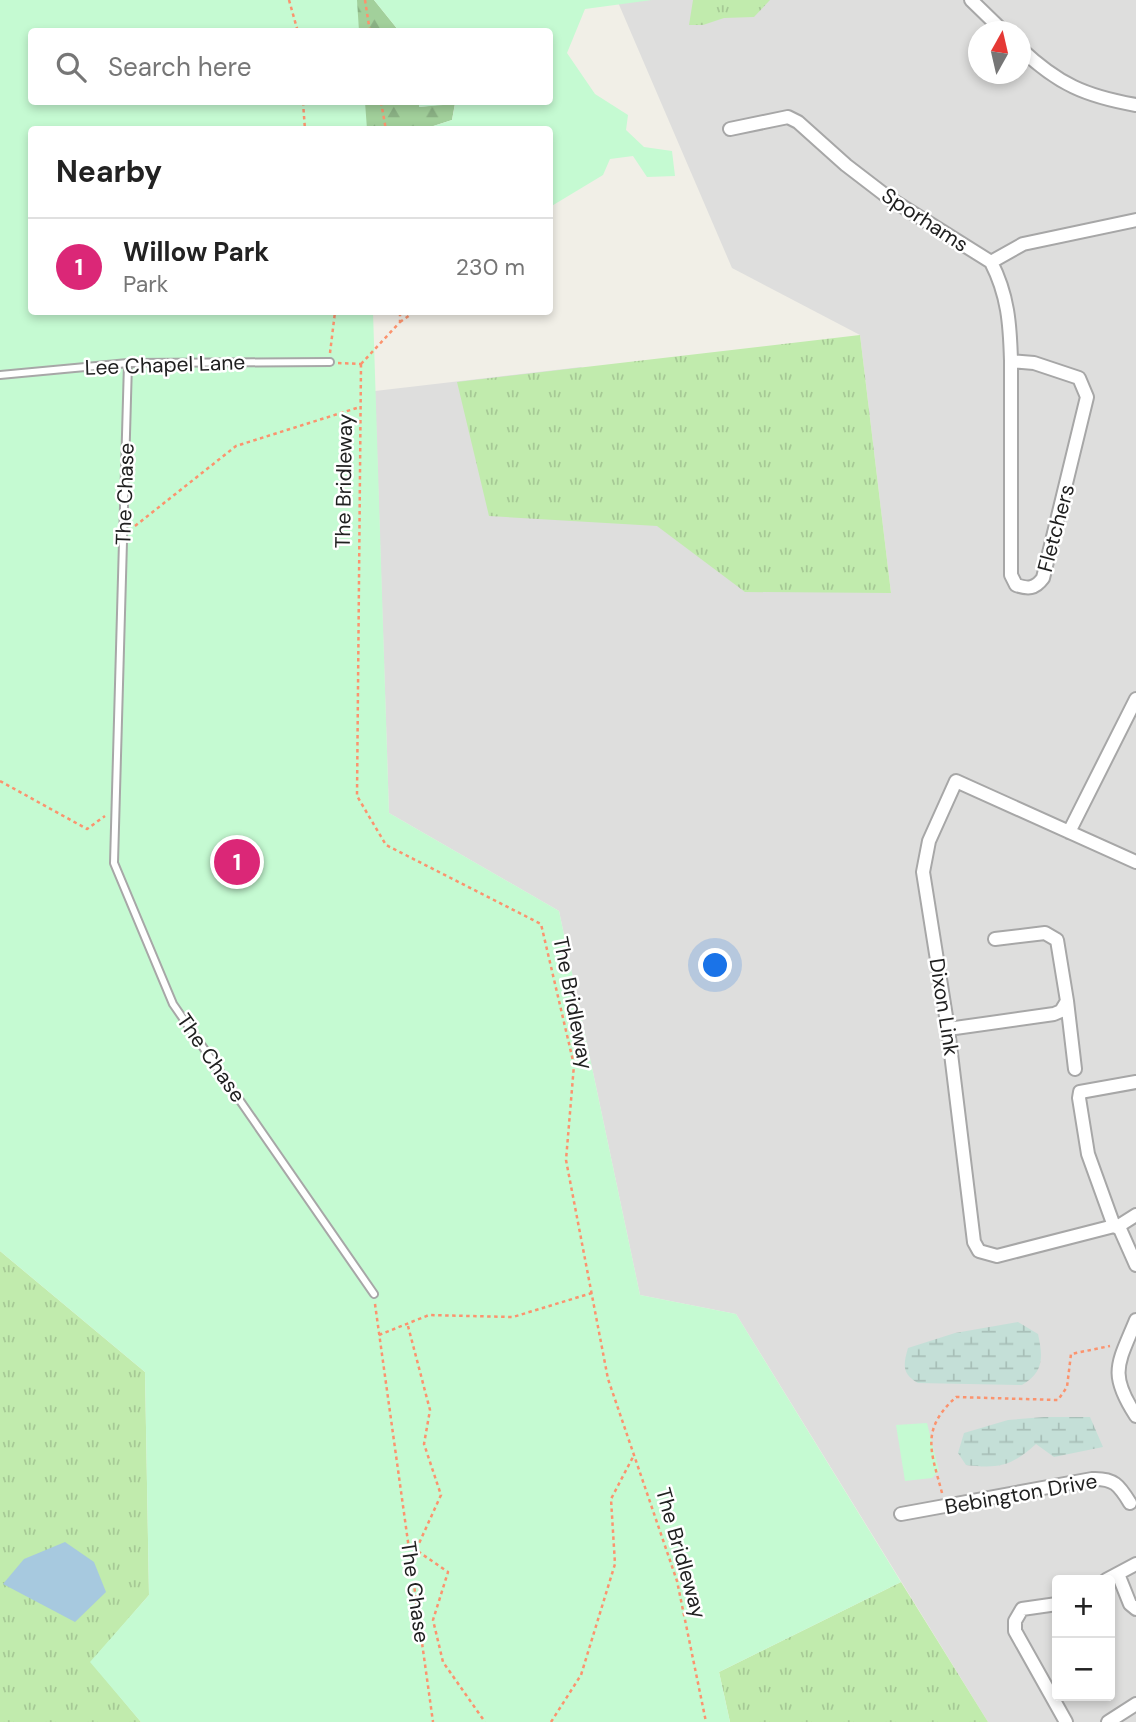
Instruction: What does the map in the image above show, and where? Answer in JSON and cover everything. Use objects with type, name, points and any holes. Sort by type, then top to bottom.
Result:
[{"type":"street","points":[[971,0],[993,21]]},
{"type":"street","points":[[1031,58],[1046,72],[1077,91],[1136,105]]},
{"type":"street","name":"Sporhams","points":[[730,129],[788,117],[798,122],[846,166],[889,198],[990,262],[1023,244],[1136,220]]},
{"type":"street","name":"Fletchers","points":[[990,262],[1003,285],[1010,314],[1011,575],[1016,585],[1027,589],[1037,587],[1043,578],[1087,397],[1079,378],[1034,363],[1011,361]]},
{"type":"street","points":[[1069,832],[1136,699]]},
{"type":"street","name":"Dixon Link","points":[[1116,1227],[997,1256],[979,1251],[974,1242],[948,1029],[923,872],[929,841],[956,781],[1136,862]]},
{"type":"street","points":[[995,939],[1040,933],[1057,940],[1075,1069]]},
{"type":"street","points":[[948,1029],[1054,1014],[1062,1010],[1067,1001]]},
{"type":"street","points":[[1136,1082],[1080,1092],[1079,1098],[1088,1154],[1116,1227],[1136,1265]]},
{"type":"street","points":[[1116,1227],[1136,1215]]},
{"type":"street","points":[[1136,1320],[1118,1367],[1118,1385],[1136,1416]]},
{"type":"street","name":"Bebington Drive","points":[[901,1514],[1108,1478],[1118,1484],[1134,1505]]},
{"type":"street","points":[[1115,1575],[1136,1564]]},
{"type":"street","points":[[1115,1582],[1136,1609]]},
{"type":"street","points":[[1052,1605],[1022,1609],[1015,1622],[1015,1631],[1066,1722]]},
{"type":"street","points":[[1108,1722],[1136,1704]]},
{"type":"lane","name":"Lee Chapel Lane","points":[[0,375],[128,363],[330,362]]},
{"type":"lane","name":"The Chase","points":[[128,363],[114,863],[173,1004],[374,1294]]},
{"type":"path","points":[[289,0],[297,28]]},
{"type":"path","points":[[365,0],[369,28]]},
{"type":"path","points":[[303,105],[304,126]]},
{"type":"path","points":[[382,105],[385,126]]},
{"type":"path","points":[[335,315],[330,362],[361,364],[410,315]]},
{"type":"path","points":[[400,315],[400,322]]},
{"type":"path","name":"The Bridleway","points":[[361,364],[357,796],[386,845],[541,924],[573,1065],[566,1160],[608,1379],[677,1581],[706,1722]]},
{"type":"path","points":[[124,535],[236,446],[361,406]]},
{"type":"path","points":[[0,781],[87,829],[116,808]]},
{"type":"path","points":[[379,1335],[408,1326],[429,1315],[513,1317],[592,1293]]},
{"type":"path","name":"The Chase","points":[[374,1294],[433,1722]]},
{"type":"path","points":[[408,1326],[430,1410],[424,1444],[441,1495],[416,1550],[448,1572],[433,1620],[440,1652],[443,1662],[483,1722]]},
{"type":"path","points":[[946,1507],[930,1446],[937,1415],[946,1406],[956,1398],[1058,1400],[1067,1387],[1071,1354],[1126,1344]]},
{"type":"path","points":[[551,1722],[581,1675],[585,1663],[615,1564],[611,1499],[634,1454]]},
{"type":"shaded area","points":[[617,0],[1136,0],[1136,1722],[988,1722],[736,1314],[640,1295],[559,911],[389,813],[375,391],[581,367],[891,593],[860,335],[732,268]]},
{"type":"shaded area","points":[[65,1542],[94,1562],[106,1592],[75,1622],[3,1584],[24,1559]]},
{"type":"green space","points":[[0,0],[357,0],[359,28],[28,28],[28,105],[365,105],[367,126],[28,126],[28,315],[373,315],[389,813],[559,911],[640,1295],[736,1314],[901,1582],[719,1672],[730,1722],[141,1722],[90,1662],[149,1595],[145,1372],[0,1251]]},
{"type":"green space","points":[[253,0],[374,0],[397,28],[257,28]]},
{"type":"green space","points":[[374,0],[652,0],[585,9],[567,53],[595,94],[628,115],[626,130],[644,147],[672,151],[675,176],[647,177],[633,156],[610,159],[603,175],[553,205],[553,126],[433,126],[452,120],[455,105],[553,105],[553,28],[397,28]]},
{"type":"green space","points":[[693,0],[770,0],[754,17],[724,18],[703,25],[689,25]]},
{"type":"green space","points":[[266,105],[455,105],[452,120],[433,126],[269,126]]},
{"type":"green space","points":[[860,335],[891,593],[745,592],[657,526],[489,516],[457,382]]},
{"type":"green space","points":[[0,1251],[145,1372],[149,1595],[91,1662],[141,1722],[0,1722]]},
{"type":"green space","points":[[1018,1322],[1038,1334],[1041,1350],[1038,1369],[1022,1385],[918,1383],[906,1372],[908,1348],[955,1333]]},
{"type":"green space","points":[[1090,1417],[1103,1447],[1054,1457],[1036,1444],[1012,1461],[996,1466],[966,1465],[958,1453],[964,1433],[1008,1420]]},
{"type":"green space","points":[[927,1423],[939,1471],[932,1478],[905,1481],[896,1425]]},
{"type":"green space","points":[[901,1582],[988,1722],[730,1722],[719,1672]]},
{"type":"place","name":"Willow Park","points":[[237,862]]}]
